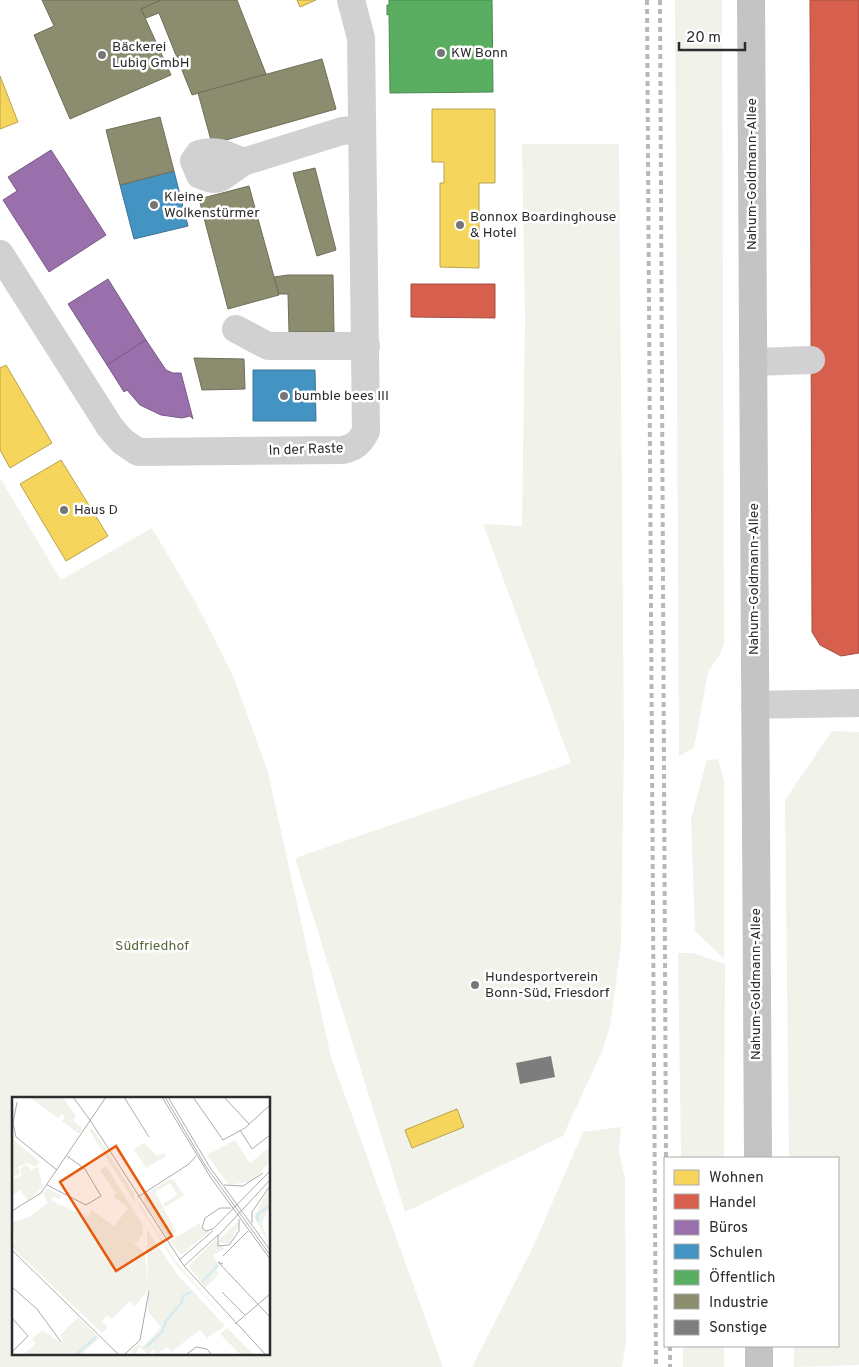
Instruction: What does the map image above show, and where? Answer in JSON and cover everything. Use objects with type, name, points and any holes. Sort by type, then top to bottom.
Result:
[{"type":"main road","name":"Nahum-Goldmann-Allee","points":[[751,0],[758,1157]]},
{"type":"main road","points":[[759,1347],[759,1367]]},
{"type":"street","name":"In der Raste","points":[[0,254],[110,427],[122,441],[138,452],[343,450],[353,447],[361,441],[366,431],[366,346],[361,38],[351,0]]},
{"type":"street","points":[[243,162],[342,131],[362,129]]},
{"type":"street","points":[[236,328],[268,346],[366,346]]},
{"type":"street","points":[[753,362],[812,360]]},
{"type":"street","points":[[755,705],[859,702]]},
{"type":"green space","points":[[675,0],[722,0],[724,644],[708,672],[694,748],[679,756]]},
{"type":"green space","name":"Hundesportverein Bonn-Süd, Friesdorf","points":[[522,144],[619,144],[624,745],[621,945],[610,1026],[603,1049],[563,1136],[405,1212],[295,858],[571,763],[483,524],[522,526],[525,318]]},
{"type":"green space","name":"Südfriedhof","points":[[0,478],[61,580],[152,528],[195,601],[234,678],[268,772],[331,1057],[443,1367],[0,1367]]},
{"type":"green space","points":[[832,731],[859,732],[859,1365],[794,1367],[794,1347],[839,1347],[839,1157],[789,1157],[785,800]]},
{"type":"green space","points":[[718,759],[724,781],[724,959],[695,931],[691,819],[707,760]]},
{"type":"green space","points":[[678,953],[693,953],[725,964],[724,1157],[681,1157]]},
{"type":"green space","points":[[621,1127],[619,1151],[625,1180],[626,1343],[622,1367],[472,1367],[533,1247],[583,1132]]},
{"type":"green space","points":[[683,1347],[724,1347],[724,1367],[683,1367]]},
{"type":"building: Wohnen","points":[[297,0],[316,0],[300,7]]},
{"type":"building: Wohnen","points":[[0,76],[18,122],[0,129]]},
{"type":"building: Wohnen","name":"Bonnox Boardinghouse & Hotel","points":[[432,109],[495,109],[495,183],[479,183],[479,268],[440,267],[440,183],[444,183],[444,162],[432,162]]},
{"type":"building: Wohnen","points":[[6,365],[52,443],[10,468],[0,450],[0,368]]},
{"type":"building: Wohnen","name":"Haus D","points":[[61,460],[108,536],[66,561],[20,484]]},
{"type":"building: Wohnen","points":[[457,1109],[464,1127],[412,1148],[405,1130]]},
{"type":"building: Handel","points":[[810,0],[859,0],[859,653],[841,656],[820,645],[812,632]]},
{"type":"building: Handel","points":[[411,284],[495,284],[495,318],[411,317]]},
{"type":"building: Büros","points":[[51,150],[106,235],[49,272],[3,200],[17,191],[8,177]]},
{"type":"building: Büros","points":[[108,279],[146,340],[107,365],[68,304]]},
{"type":"building: Büros","points":[[146,340],[166,370],[173,373],[181,373],[193,419],[190,416],[182,418],[161,415],[140,405],[127,390],[124,392],[107,365]]},
{"type":"building: Schulen","name":"Kleine Wolkenstürmer","points":[[174,171],[188,226],[134,239],[120,185]]},
{"type":"building: Schulen","name":"bumble bees III","points":[[253,370],[315,370],[316,421],[253,421]]},
{"type":"building: Öffentlich","name":"KW Bonn","points":[[389,0],[492,0],[493,92],[390,93],[389,14],[387,15]]},
{"type":"building: Industrie","name":"Bäckerei Lubig GmbH","points":[[42,0],[161,0],[141,9],[171,75],[70,119],[34,35],[54,26]]},
{"type":"building: Industrie","points":[[161,0],[237,0],[266,74],[192,95],[159,13],[146,18],[141,9]]},
{"type":"building: Industrie","points":[[322,59],[336,109],[212,144],[198,93]]},
{"type":"building: Industrie","points":[[160,117],[174,171],[120,185],[106,130]]},
{"type":"building: Industrie","points":[[315,168],[336,250],[317,256],[293,173]]},
{"type":"building: Industrie","points":[[249,186],[279,295],[228,309],[199,199]]},
{"type":"building: Industrie","points":[[288,275],[333,275],[334,332],[289,332],[288,294],[279,294],[274,277]]},
{"type":"building: Industrie","points":[[194,358],[244,359],[245,389],[202,390]]},
{"type":"building: Sonstige","points":[[551,1056],[555,1077],[520,1084],[516,1063]]},
{"type":"railway","points":[[647,0],[656,1367]]},
{"type":"railway","points":[[660,0],[666,1157]]},
{"type":"railway","points":[[670,1347],[670,1367]]},
{"type":"place","name":"KW Bonn","points":[[441,53]]},
{"type":"place","name":"Bäckerei Lubig GmbH","points":[[102,55]]},
{"type":"place","name":"Kleine Wolkenstürmer","points":[[154,205]]},
{"type":"place","name":"Bonnox Boardinghouse & Hotel","points":[[460,225]]},
{"type":"place","name":"bumble bees III","points":[[284,396]]},
{"type":"place","name":"Haus D","points":[[64,510]]},
{"type":"place","name":"Hundesportverein Bonn-Süd, Friesdorf","points":[[475,985]]}]
